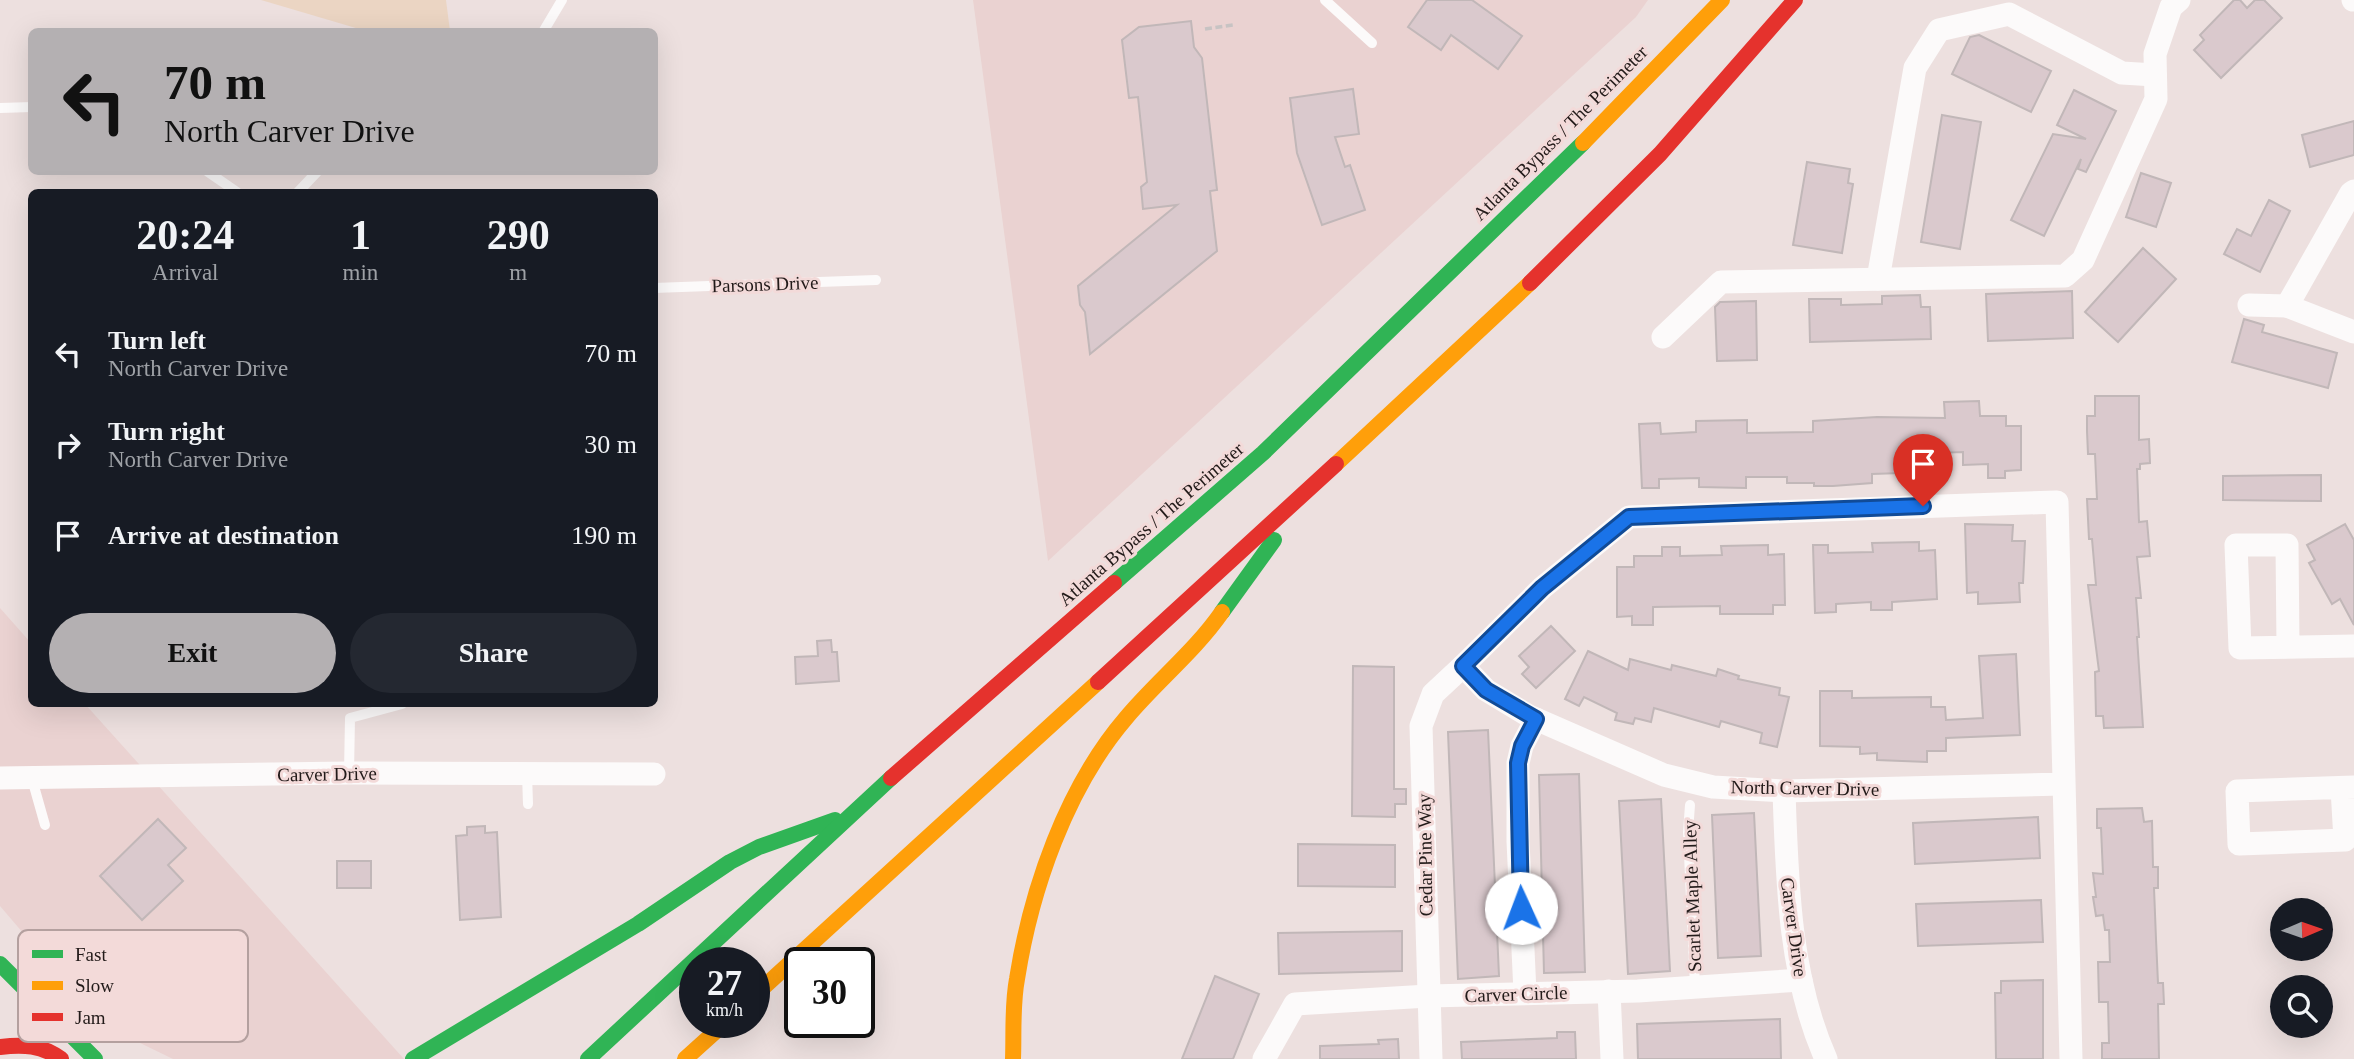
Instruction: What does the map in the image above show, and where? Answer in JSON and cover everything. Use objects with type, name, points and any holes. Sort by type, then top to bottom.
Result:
[{"type":"highway","name":"Atlanta Bypass / The Perimeter","points":[[588,1059],[850,814],[1263,453],[1578,148],[1722,0]]},
{"type":"highway","points":[[770,981],[1306,492],[1586,229],[1660,154],[1795,0]]},
{"type":"highway","points":[[1013,1059],[1016,982],[1030,913],[1054,840],[1077,791],[1124,720],[1219,618],[1252,574],[1306,492]]},
{"type":"highway","points":[[413,1059],[638,924],[730,862],[759,847],[850,814]]},
{"type":"highway","points":[[0,964],[18,982]]},
{"type":"highway","points":[[685,1059],[708,1038]]},
{"type":"highway","points":[[78,1042],[95,1059]]},
{"type":"highway","points":[[10,1059],[0,1048],[15,1044],[33,1045],[61,1059]]},
{"type":"street","points":[[1663,337],[1721,282],[2066,276],[2083,260],[2156,99],[2155,54],[2171,7],[2179,0]]},
{"type":"street","points":[[1878,279],[1915,68],[1939,30],[2009,14],[2122,73],[2155,75]]},
{"type":"street","points":[[2287,306],[2354,191]]},
{"type":"street","points":[[2249,304],[2287,306],[2354,332]]},
{"type":"street","points":[[1463,666],[1542,588],[1629,517],[2057,502],[2071,1059]]},
{"type":"street","points":[[2288,647],[2287,545],[2236,545],[2240,648],[2354,646]]},
{"type":"street","name":"North Carver Drive","points":[[1463,666],[1486,690],[1536,719],[1664,775],[1713,786],[1784,791],[2063,784]]},
{"type":"street","name":"Cedar Pine Way","points":[[1431,1059],[1421,726],[1433,694],[1463,666]]},
{"type":"street","points":[[1525,993],[1518,773],[1522,746],[1536,719]]},
{"type":"street","name":"Carver Drive","points":[[0,778],[349,773],[654,774]]},
{"type":"street","points":[[2348,787],[2345,840],[2239,844],[2237,792],[2348,787]]},
{"type":"street","name":"Carver Drive","points":[[1784,791],[1787,893],[1801,980],[1814,1031],[1826,1059]]},
{"type":"street","name":"Carver Circle","points":[[1264,1059],[1295,1004],[1801,980]]},
{"type":"street","points":[[1609,991],[1612,1059]]},
{"type":"lane","points":[[545,28],[562,0]]},
{"type":"lane","points":[[1325,0],[1372,43]]},
{"type":"lane","points":[[0,108],[28,107]]},
{"type":"lane","points":[[212,175],[233,189]]},
{"type":"lane","points":[[301,189],[314,175]]},
{"type":"lane","name":"Parsons Drive","points":[[658,288],[876,280]]},
{"type":"lane","points":[[349,773],[350,718],[391,707]]},
{"type":"lane","points":[[527,774],[528,804]]},
{"type":"lane","points":[[32,779],[45,825]]},
{"type":"lane","name":"Scarlet Maple Alley","points":[[1690,805],[1688,832],[1695,987]]},
{"type":"path","points":[[1205,29],[1233,25]]},
{"type":"shaded area","points":[[261,0],[446,0],[450,28],[356,28]]},
{"type":"shaded area","points":[[973,0],[1648,0],[1636,17],[1048,561]]},
{"type":"shaded area","points":[[0,608],[28,640],[28,707],[88,707],[404,1059],[173,1059],[138,1042],[248,1042],[248,930],[21,930],[0,906]]},
{"type":"building","points":[[1427,0],[1472,0],[1522,36],[1498,69],[1451,35],[1441,50],[1408,27]]},
{"type":"building","points":[[2234,0],[2240,0],[2247,8],[2255,0],[2264,0],[2282,18],[2221,78],[2194,50],[2204,40],[2200,35]]},
{"type":"building","points":[[1191,21],[1194,47],[1202,58],[1217,190],[1210,191],[1217,251],[1090,354],[1085,312],[1080,305],[1078,286],[1177,205],[1143,209],[1141,187],[1147,182],[1138,97],[1129,98],[1122,40],[1139,27]]},
{"type":"building","points":[[1979,35],[2051,71],[2031,112],[1952,74],[1970,37]]},
{"type":"building","points":[[1353,89],[1359,134],[1335,137],[1345,167],[1350,165],[1365,210],[1322,225],[1297,153],[1290,98]]},
{"type":"building","points":[[2074,90],[2116,111],[2086,172],[2078,169],[2081,159],[2044,236],[2011,220],[2053,134],[2086,139],[2057,125]]},
{"type":"building","points":[[1942,115],[1981,122],[1960,249],[1921,242]]},
{"type":"building","points":[[2354,121],[2354,155],[2310,167],[2302,135]]},
{"type":"building","points":[[1807,162],[1850,169],[1848,183],[1853,184],[1842,253],[1793,245]]},
{"type":"building","points":[[2141,173],[2171,183],[2156,227],[2126,217]]},
{"type":"building","points":[[2269,200],[2290,211],[2260,272],[2224,254],[2237,229],[2251,236]]},
{"type":"building","points":[[2143,248],[2176,279],[2118,342],[2085,312]]},
{"type":"building","points":[[2072,291],[2073,338],[1988,341],[1986,294]]},
{"type":"building","points":[[1920,295],[1921,307],[1930,307],[1931,339],[1810,342],[1809,299],[1841,299],[1841,305],[1882,304],[1882,296]]},
{"type":"building","points":[[1756,301],[1757,360],[1717,361],[1715,307],[1720,302]]},
{"type":"building","points":[[2244,319],[2264,325],[2262,332],[2337,353],[2328,388],[2232,362]]},
{"type":"building","points":[[2095,396],[2139,396],[2139,440],[2149,439],[2150,463],[2140,464],[2140,469],[2137,469],[2139,522],[2147,521],[2150,556],[2137,557],[2141,598],[2136,598],[2137,637],[2143,727],[2104,728],[2103,716],[2096,716],[2095,672],[2099,671],[2088,585],[2096,585],[2092,539],[2089,539],[2087,499],[2097,499],[2095,454],[2088,454],[2087,431],[2087,416],[2095,416]]},
{"type":"building","points":[[1979,401],[1980,416],[2006,416],[2006,426],[2021,426],[2021,470],[2005,471],[2005,478],[1988,478],[1988,464],[1963,465],[1963,452],[1935,453],[1935,473],[1919,473],[1919,482],[1901,482],[1901,473],[1872,474],[1872,483],[1833,486],[1787,483],[1787,477],[1746,477],[1746,488],[1699,487],[1699,478],[1659,479],[1659,488],[1642,488],[1639,424],[1660,423],[1661,434],[1696,432],[1696,421],[1747,420],[1747,433],[1813,432],[1813,421],[1877,417],[1945,418],[1944,402]]},
{"type":"building","points":[[2321,475],[2321,501],[2223,500],[2223,476]]},
{"type":"building","points":[[1965,524],[2013,525],[2012,541],[2025,541],[2023,583],[2019,583],[2020,602],[1978,604],[1978,592],[1967,593]]},
{"type":"building","points":[[2345,524],[2354,540],[2354,625],[2340,599],[2332,604],[2309,563],[2315,560],[2307,545]]},
{"type":"building","points":[[1919,542],[1919,551],[1935,550],[1937,599],[1892,602],[1892,610],[1871,610],[1871,602],[1836,604],[1836,612],[1815,613],[1813,545],[1828,545],[1828,553],[1873,552],[1872,543]]},
{"type":"building","points":[[1768,545],[1768,555],[1784,554],[1785,605],[1773,605],[1773,614],[1720,614],[1720,606],[1653,607],[1653,625],[1632,625],[1632,616],[1617,617],[1617,567],[1634,567],[1634,556],[1662,556],[1662,547],[1680,547],[1680,556],[1722,555],[1721,546]]},
{"type":"building","points":[[1551,626],[1575,651],[1536,688],[1522,674],[1529,667],[1519,656]]},
{"type":"building","points":[[831,640],[832,652],[837,652],[839,681],[796,684],[795,657],[818,656],[817,641]]},
{"type":"building","points":[[1588,651],[1628,670],[1630,659],[1671,670],[1672,665],[1716,676],[1718,669],[1739,676],[1738,679],[1780,688],[1779,695],[1789,697],[1777,747],[1760,743],[1762,733],[1721,721],[1719,727],[1654,708],[1651,722],[1635,718],[1633,724],[1615,720],[1617,713],[1584,697],[1579,706],[1565,699]]},
{"type":"building","points":[[2016,654],[2020,735],[1946,738],[1946,751],[1927,751],[1927,762],[1877,760],[1877,753],[1860,754],[1860,747],[1820,746],[1820,691],[1852,691],[1852,698],[1931,697],[1931,707],[1945,707],[1946,720],[1983,718],[1979,656]]},
{"type":"building","points":[[1353,666],[1394,667],[1394,789],[1406,789],[1406,804],[1395,804],[1395,817],[1352,816]]},
{"type":"building","points":[[1488,730],[1499,976],[1458,979],[1448,732]]},
{"type":"building","points":[[1579,774],[1585,972],[1544,973],[1539,775]]},
{"type":"building","points":[[1661,799],[1670,971],[1628,974],[1619,801]]},
{"type":"building","points":[[2142,808],[2144,822],[2152,821],[2153,867],[2158,867],[2158,888],[2154,888],[2156,939],[2158,983],[2163,983],[2164,1004],[2158,1004],[2159,1059],[2102,1059],[2102,1043],[2109,1043],[2108,1002],[2099,1002],[2098,962],[2110,962],[2109,930],[2105,930],[2103,915],[2096,916],[2093,897],[2096,897],[2093,873],[2103,874],[2101,828],[2097,828],[2097,809]]},
{"type":"building","points":[[1754,813],[1761,956],[1718,958],[1712,815]]},
{"type":"building","points":[[2038,817],[2040,858],[1915,864],[1913,823]]},
{"type":"building","points":[[158,819],[186,848],[168,865],[183,881],[142,920],[100,876]]},
{"type":"building","points":[[485,826],[485,833],[497,832],[501,917],[460,920],[456,836],[467,835],[467,827]]},
{"type":"building","points":[[1298,844],[1395,845],[1395,887],[1298,886]]},
{"type":"building","points":[[337,861],[371,861],[371,888],[337,888]]},
{"type":"building","points":[[2041,900],[2043,942],[1918,946],[1916,904]]},
{"type":"building","points":[[1402,931],[1402,971],[1279,974],[1278,933]]},
{"type":"building","points":[[1215,976],[1259,994],[1233,1059],[1182,1059]]},
{"type":"building","points":[[2043,980],[2043,1059],[1996,1059],[1995,993],[2001,993],[2001,981]]},
{"type":"building","points":[[1780,1019],[1781,1059],[1638,1059],[1637,1024]]},
{"type":"building","points":[[1557,1032],[1575,1032],[1576,1059],[1462,1059],[1461,1042],[1557,1038]]},
{"type":"building","points":[[1398,1039],[1399,1059],[1320,1059],[1320,1046],[1379,1044],[1378,1040]]},
{"type":"traffic: fast","points":[[1114,583],[1263,453],[1583,143]]},
{"type":"traffic: fast","points":[[1222,612],[1274,540]]},
{"type":"traffic: fast","points":[[588,1059],[891,778]]},
{"type":"traffic: fast","points":[[413,1059],[638,924],[730,862],[759,847],[835,820]]},
{"type":"traffic: fast","points":[[0,964],[18,982]]},
{"type":"traffic: fast","points":[[78,1042],[95,1059]]},
{"type":"traffic: slow","points":[[1583,143],[1722,0]]},
{"type":"traffic: slow","points":[[1336,464],[1530,283]]},
{"type":"traffic: slow","points":[[1013,1059],[1014,999],[1023,945],[1042,876],[1069,808],[1086,776],[1126,718],[1200,640],[1222,612]]},
{"type":"traffic: slow","points":[[770,981],[1098,682]]},
{"type":"traffic: slow","points":[[685,1059],[708,1038]]},
{"type":"traffic: jam","points":[[1530,283],[1660,154],[1795,0]]},
{"type":"traffic: jam","points":[[1098,682],[1336,464]]},
{"type":"traffic: jam","points":[[891,778],[1114,583]]},
{"type":"traffic: jam","points":[[0,1047],[32,1047],[61,1059]]},
{"type":"route","points":[[1521,908],[1518,763],[1522,746],[1536,719],[1486,690],[1463,666],[1542,588],[1629,517],[1923,506]]}]
